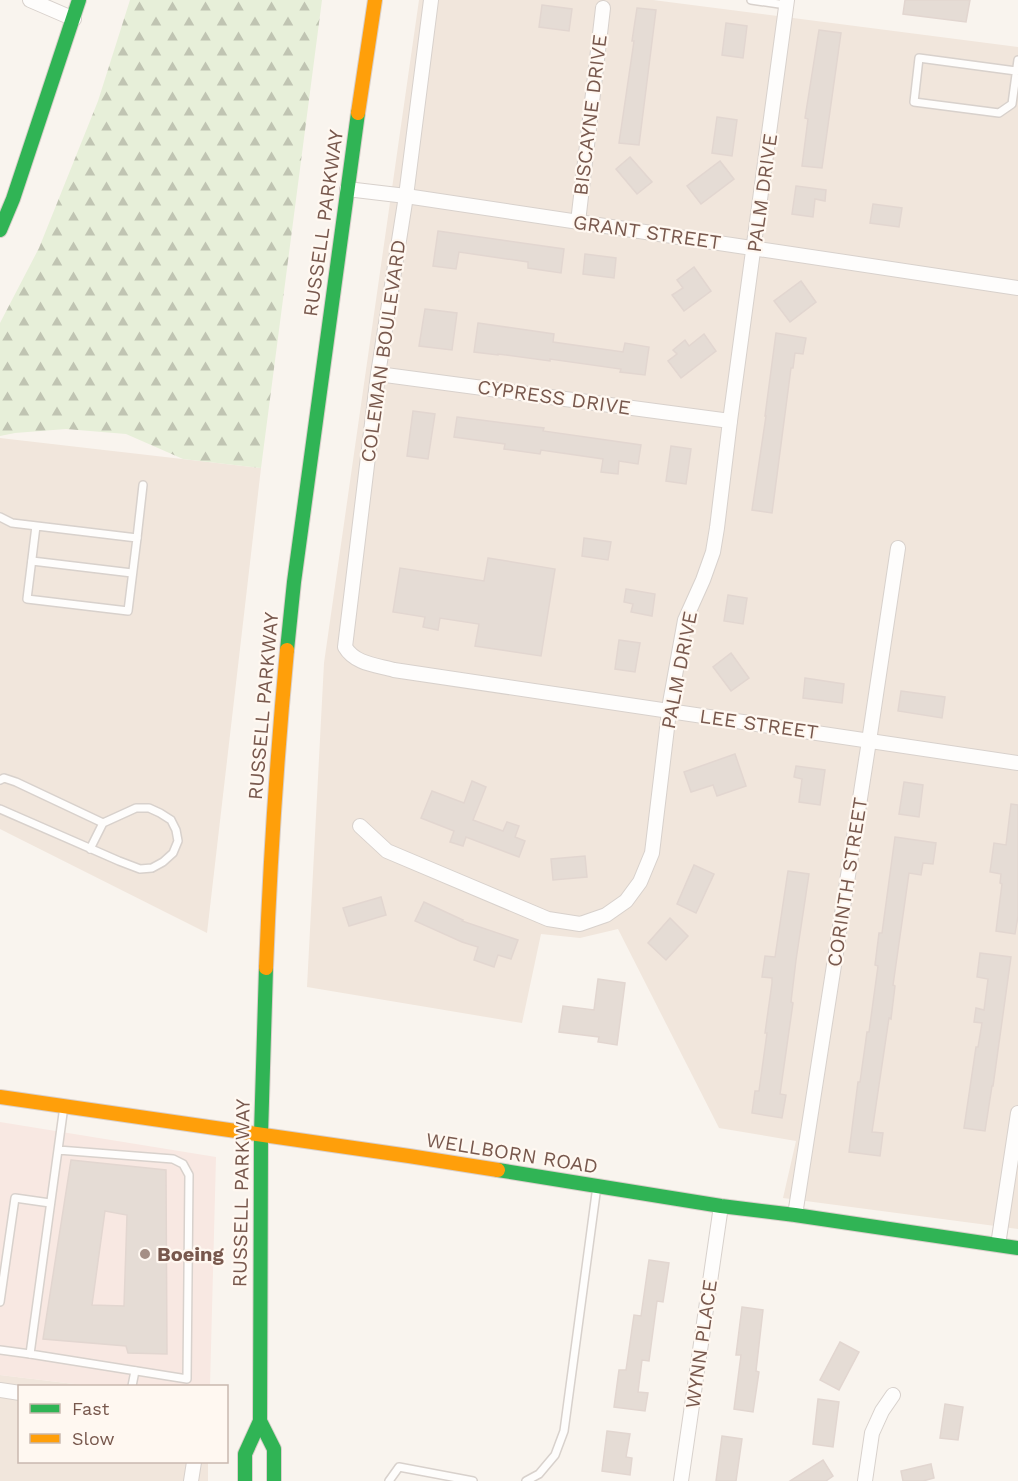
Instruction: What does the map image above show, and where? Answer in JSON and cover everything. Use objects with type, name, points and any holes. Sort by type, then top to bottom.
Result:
[{"type":"main road","points":[[0,230],[13,199],[79,0]]},
{"type":"main road","name":"RUSSELL PARKWAY","points":[[245,1481],[245,1454],[260,1421],[261,1134],[267,912],[278,748],[294,582],[375,0]]},
{"type":"main road","name":"WELLBORN ROAD","points":[[0,1097],[420,1158],[721,1206],[1018,1248]]},
{"type":"main road","name":"RUSSELL PARKWAY","points":[[260,1421],[274,1449],[274,1481]]},
{"type":"street","points":[[30,0],[74,19]]},
{"type":"street","name":"COLEMAN BOULEVARD","points":[[394,670],[361,662],[350,655],[345,647],[378,374],[406,196],[431,0]]},
{"type":"street","name":"PALM DRIVE","points":[[360,826],[387,851],[548,919],[580,924],[606,915],[626,901],[640,882],[652,853],[669,711],[686,620],[713,552],[787,2]]},
{"type":"street","name":"BISCAYNE DRIVE","points":[[578,222],[603,8]]},
{"type":"street","name":"GRANT STREET","points":[[347,189],[1018,288]]},
{"type":"street","name":"CYPRESS DRIVE","points":[[378,374],[730,421]]},
{"type":"street","name":"CORINTH STREET","points":[[795,1215],[898,548]]},
{"type":"street","name":"LEE STREET","points":[[394,670],[1018,763]]},
{"type":"street","points":[[999,1245],[1018,1113]]},
{"type":"street","name":"WYNN PLACE","points":[[681,1481],[721,1206]]},
{"type":"street","points":[[0,1390],[18,1393]]},
{"type":"street","points":[[865,1481],[872,1433],[882,1411],[893,1395]]},
{"type":"street","points":[[191,1481],[194,1463]]},
{"type":"lane","points":[[751,0],[787,2]]},
{"type":"lane","points":[[1016,71],[919,58],[914,102],[999,113],[1011,104],[1018,60]]},
{"type":"lane","points":[[36,526],[27,599],[128,611],[143,485]]},
{"type":"lane","points":[[0,517],[12,523],[137,538]]},
{"type":"lane","points":[[32,561],[132,573]]},
{"type":"lane","points":[[0,780],[4,778],[16,782],[103,824]]},
{"type":"lane","points":[[0,809],[90,849],[140,869],[152,868],[163,862],[173,853],[178,841],[171,820],[149,808],[136,808],[103,824],[90,849]]},
{"type":"lane","points":[[30,1354],[64,1106]]},
{"type":"lane","points":[[0,1350],[187,1379],[189,1175],[183,1164],[173,1159],[58,1150]]},
{"type":"lane","points":[[526,1481],[539,1474],[555,1455],[564,1431],[597,1186]]},
{"type":"lane","points":[[0,1302],[15,1198],[51,1203]]},
{"type":"lane","points":[[132,1385],[135,1371]]},
{"type":"lane","points":[[388,1481],[399,1467],[473,1481]]},
{"type":"shaded area","points":[[419,0],[653,0],[1018,47],[1018,1229],[783,1198],[796,1141],[719,1128],[618,929],[580,938],[541,934],[522,1023],[307,987],[324,663]]},
{"type":"shaded area","points":[[0,438],[261,468],[207,933],[0,829]]},
{"type":"shaded area","points":[[0,1122],[216,1157],[210,1385],[83,1385],[0,1375]]},
{"type":"shaded area","points":[[0,1375],[83,1385],[18,1385],[18,1463],[208,1463],[208,1481],[0,1481]]},
{"type":"green space","points":[[130,0],[322,0],[261,468],[183,459],[126,434],[66,429],[0,436],[0,323],[39,248],[98,101]]},
{"type":"building","points":[[905,0],[970,0],[966,22],[903,14]]},
{"type":"building","points":[[542,5],[572,9],[569,31],[539,27]]},
{"type":"building","points":[[637,8],[656,10],[639,145],[619,143]]},
{"type":"building","points":[[726,23],[747,26],[743,58],[722,55]]},
{"type":"building","points":[[819,30],[841,33],[822,168],[802,166],[808,119],[805,118]]},
{"type":"building","points":[[717,117],[737,120],[732,156],[712,153]]},
{"type":"building","points":[[630,157],[652,182],[637,194],[616,169]]},
{"type":"building","points":[[720,161],[734,179],[701,204],[687,186]]},
{"type":"building","points":[[796,186],[826,190],[825,201],[815,199],[813,217],[792,214]]},
{"type":"building","points":[[873,204],[902,208],[899,227],[870,223]]},
{"type":"building","points":[[438,231],[564,249],[561,273],[528,268],[528,262],[459,252],[456,269],[433,266]]},
{"type":"building","points":[[585,254],[616,258],[614,278],[583,274]]},
{"type":"building","points":[[694,267],[711,291],[684,311],[672,295],[683,288],[677,280]]},
{"type":"building","points":[[801,281],[816,302],[790,322],[774,301]]},
{"type":"building","points":[[425,309],[457,313],[452,350],[419,346]]},
{"type":"building","points":[[478,323],[554,334],[553,342],[623,352],[625,343],[649,347],[645,375],[620,372],[621,369],[550,359],[550,361],[474,352]]},
{"type":"building","points":[[776,333],[806,338],[803,354],[795,353],[793,368],[791,368],[772,513],[752,510]]},
{"type":"building","points":[[704,334],[716,351],[681,378],[668,361],[677,354],[673,350],[685,340],[689,346]]},
{"type":"building","points":[[413,411],[435,414],[428,459],[407,456]]},
{"type":"building","points":[[457,417],[544,428],[543,431],[641,445],[638,464],[619,461],[618,474],[601,472],[603,459],[541,450],[540,454],[504,449],[505,444],[454,437]]},
{"type":"building","points":[[671,446],[691,449],[686,484],[666,481]]},
{"type":"building","points":[[584,538],[611,542],[608,560],[582,556]]},
{"type":"building","points":[[488,558],[555,569],[541,656],[475,646],[479,624],[440,618],[438,630],[423,627],[425,617],[393,612],[400,568],[484,581]]},
{"type":"building","points":[[626,589],[655,594],[652,616],[631,612],[633,604],[624,602]]},
{"type":"building","points":[[728,595],[747,598],[743,624],[724,621]]},
{"type":"building","points":[[619,640],[640,643],[635,672],[615,669]]},
{"type":"building","points":[[731,653],[749,678],[731,691],[713,667]]},
{"type":"building","points":[[805,678],[844,684],[842,703],[803,698]]},
{"type":"building","points":[[901,691],[945,697],[942,718],[898,711]]},
{"type":"building","points":[[735,754],[746,786],[717,796],[713,785],[691,792],[684,772]]},
{"type":"building","points":[[796,766],[825,770],[820,805],[799,802],[802,779],[794,777]]},
{"type":"building","points":[[472,781],[486,787],[473,820],[503,831],[507,822],[519,826],[515,837],[525,841],[519,857],[466,837],[463,846],[450,842],[454,831],[421,818],[432,791],[464,803]]},
{"type":"building","points":[[904,782],[923,785],[919,817],[899,814]]},
{"type":"building","points":[[1011,804],[1018,805],[1018,916],[1015,934],[996,931],[1002,884],[1000,883],[1001,874],[990,872],[994,843],[1006,845]]},
{"type":"building","points":[[895,837],[936,843],[933,864],[923,863],[921,875],[909,873],[893,985],[895,986],[891,1019],[889,1018],[872,1132],[883,1133],[880,1156],[849,1152],[858,1082],[860,1082],[867,1032],[869,1032],[878,966],[875,965],[879,933],[882,933]]},
{"type":"building","points":[[585,856],[587,877],[553,880],[551,859]]},
{"type":"building","points":[[694,865],[714,874],[696,913],[677,904]]},
{"type":"building","points":[[788,871],[809,874],[780,1094],[786,1095],[782,1118],[752,1113],[755,1091],[759,1091],[772,983],[772,978],[762,977],[765,956],[775,957]]},
{"type":"building","points":[[381,897],[386,915],[349,926],[343,908]]},
{"type":"building","points":[[424,902],[462,921],[518,940],[511,959],[498,955],[494,967],[474,960],[478,947],[415,921]]},
{"type":"building","points":[[670,918],[688,936],[666,960],[648,943]]},
{"type":"building","points":[[980,953],[1011,957],[985,1131],[964,1128],[976,1047],[978,1047],[982,1023],[974,1022],[976,1008],[984,1010],[988,979],[977,977]]},
{"type":"building","points":[[598,979],[625,983],[617,1045],[598,1042],[599,1037],[559,1032],[563,1006],[594,1010]]},
{"type":"building","points":[[71,1160],[166,1170],[167,1354],[128,1353],[126,1346],[43,1339]],"holes":[[[105,1211],[127,1215],[124,1306],[92,1305]]]},
{"type":"building","points":[[649,1260],[669,1263],[663,1302],[657,1301],[649,1361],[642,1360],[638,1392],[648,1393],[645,1411],[614,1407],[619,1370],[626,1370],[634,1315],[641,1316]]},
{"type":"building","points":[[742,1307],[763,1310],[756,1371],[759,1372],[753,1412],[734,1409],[741,1355],[736,1355]]},
{"type":"building","points":[[840,1342],[859,1352],[839,1390],[820,1380]]},
{"type":"building","points":[[818,1399],[839,1402],[833,1447],[813,1444]]},
{"type":"building","points":[[945,1404],[963,1407],[958,1440],[940,1438]]},
{"type":"building","points":[[607,1431],[630,1434],[626,1457],[632,1458],[630,1475],[602,1471]]},
{"type":"building","points":[[722,1436],[742,1439],[736,1481],[716,1481]]},
{"type":"building","points":[[823,1460],[833,1476],[826,1481],[790,1481]]},
{"type":"building","points":[[931,1464],[934,1478],[923,1481],[903,1481],[901,1471]]},
{"type":"traffic: fast","points":[[0,230],[13,199],[79,0]]},
{"type":"traffic: fast","points":[[287,650],[294,582],[358,113]]},
{"type":"traffic: fast","points":[[245,1481],[245,1454],[260,1421],[261,1134],[266,968]]},
{"type":"traffic: fast","points":[[498,1170],[721,1206],[1018,1248]]},
{"type":"traffic: fast","points":[[260,1421],[274,1449],[274,1481]]},
{"type":"traffic: slow","points":[[358,113],[375,0]]},
{"type":"traffic: slow","points":[[266,968],[274,809],[287,650]]},
{"type":"traffic: slow","points":[[0,1097],[498,1170]]},
{"type":"place","name":"Boeing","points":[[145,1254]]}]
